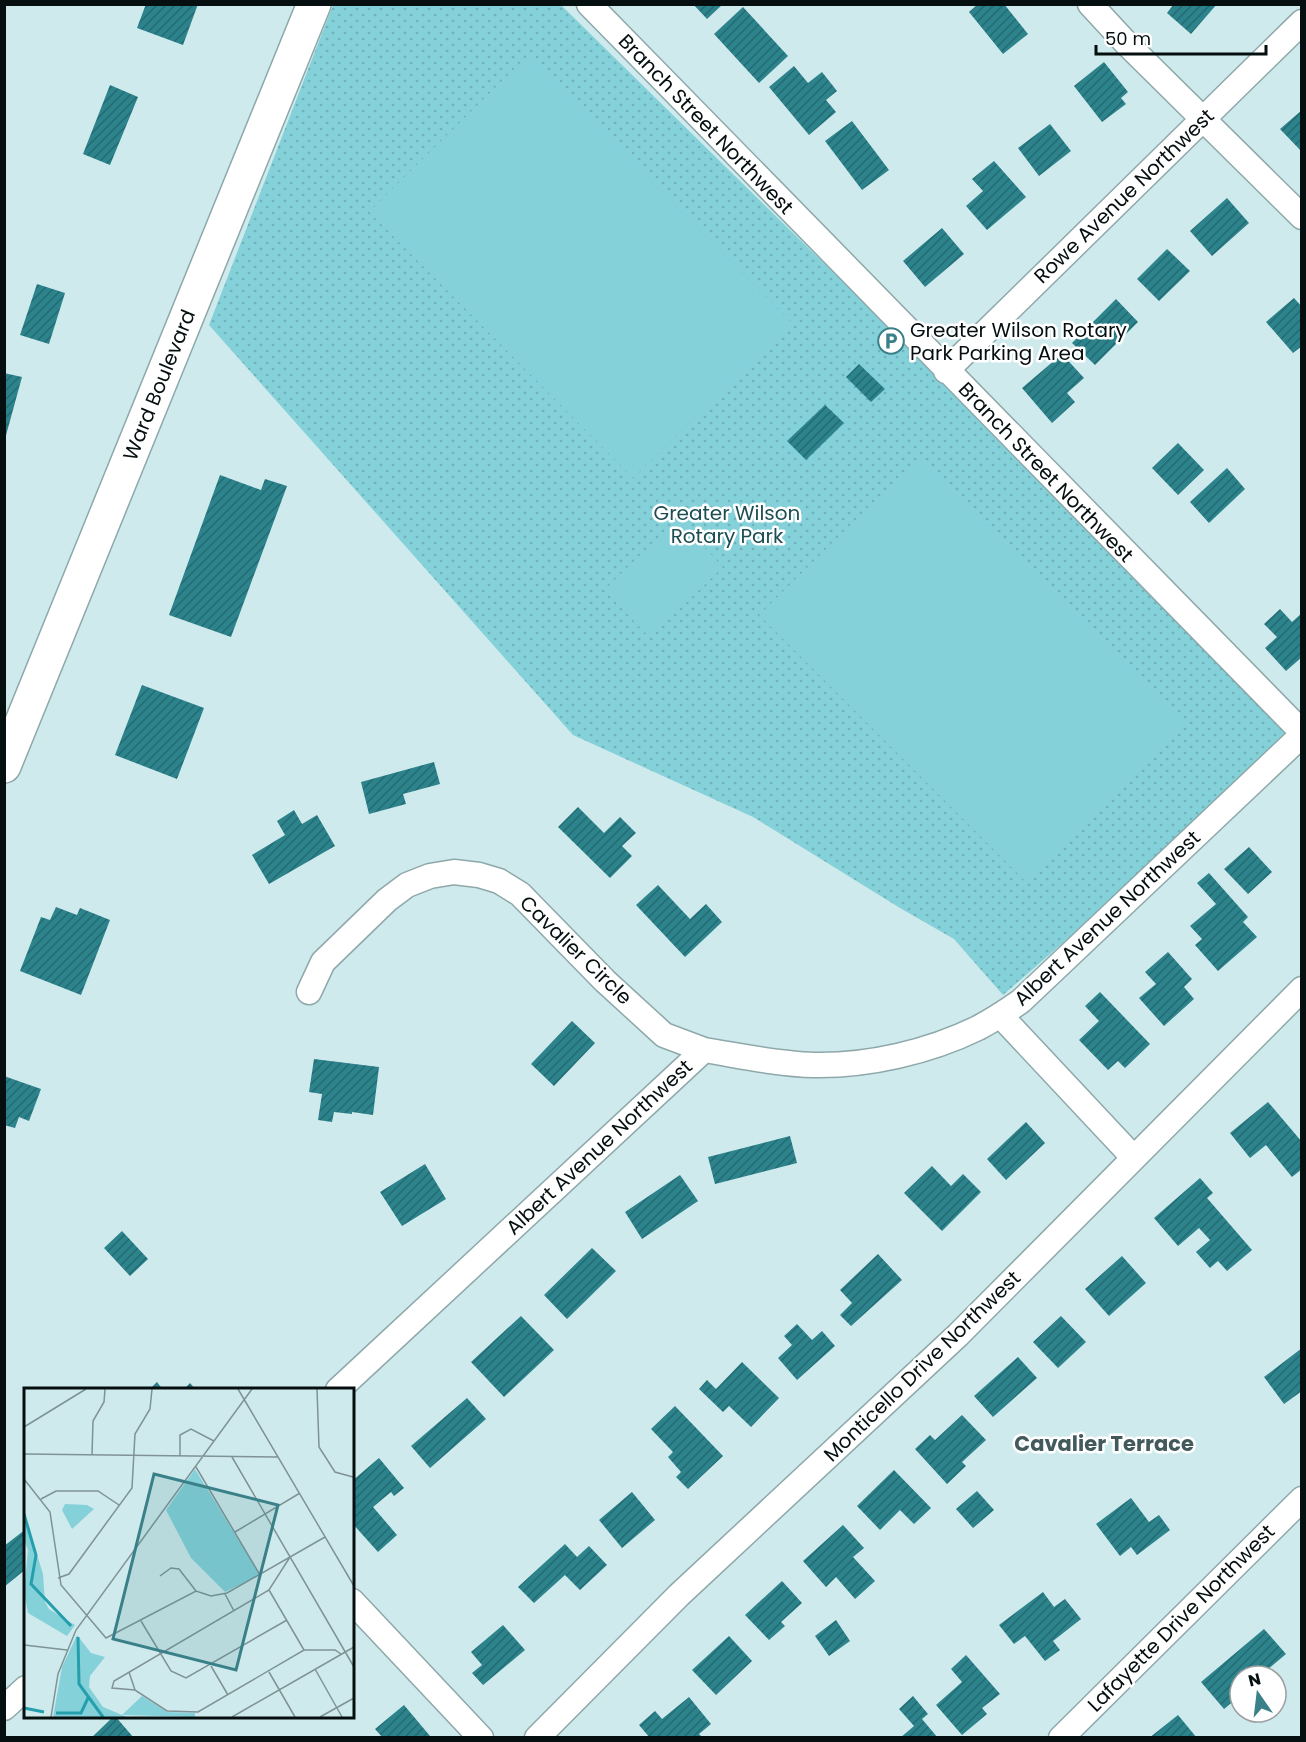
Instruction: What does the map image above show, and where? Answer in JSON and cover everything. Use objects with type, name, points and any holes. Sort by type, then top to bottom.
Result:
[{"type":"main road","name":"Ward Boulevard","points":[[4,766],[314,4]]},
{"type":"street","name":"Branch Street Northwest","points":[[589,4],[1302,734]]},
{"type":"street","points":[[1090,4],[1127,44],[1302,217]]},
{"type":"street","name":"Rowe Avenue Northwest","points":[[946,370],[1302,22]]},
{"type":"street","name":"Albert Avenue Northwest","points":[[339,1388],[704,1050],[771,1062],[814,1065],[868,1062],[929,1047],[977,1028],[1021,1001],[1302,734]]},
{"type":"street","name":"Cavalier Circle","points":[[309,992],[322,962],[387,900],[407,885],[430,876],[454,872],[479,875],[498,881],[520,894],[605,981],[664,1035],[704,1050]]},
{"type":"street","name":"Monticello Drive Northwest","points":[[537,1737],[679,1595],[958,1335],[1302,988]]},
{"type":"street","points":[[1000,1015],[1132,1157]]},
{"type":"street","name":"Lafayette Drive Northwest","points":[[1061,1737],[1302,1499]]},
{"type":"street","points":[[354,1603],[481,1737]]},
{"type":"street","points":[[4,1708],[24,1690]]},
{"type":"green space","name":"Greater Wilson Rotary Park","points":[[333,5],[561,5],[1301,732],[1301,735],[1003,995],[954,939],[753,817],[573,735],[209,325]]},
{"type":"green space","points":[[527,56],[791,322],[633,478],[369,212]]},
{"type":"green space","points":[[920,456],[1187,725],[1027,883],[759,615]]},
{"type":"green space","points":[[677,519],[723,567],[650,638],[604,590]]},
{"type":"building","points":[[146,4],[198,4],[183,45],[137,28]]},
{"type":"building","points":[[693,4],[723,4],[707,19]]},
{"type":"building","points":[[978,4],[1004,4],[1028,34],[1003,54],[969,12]]},
{"type":"building","points":[[1174,4],[1217,4],[1191,34],[1167,13]]},
{"type":"building","points":[[743,7],[788,56],[759,83],[714,34]]},
{"type":"building","points":[[1104,62],[1128,92],[1121,98],[1126,104],[1102,122],[1074,86]]},
{"type":"building","points":[[794,66],[808,83],[822,72],[837,91],[826,100],[836,112],[809,135],[769,87]]},
{"type":"building","points":[[110,85],[138,97],[110,165],[83,154]]},
{"type":"building","points":[[1302,110],[1302,152],[1280,129]]},
{"type":"building","points":[[852,121],[889,170],[862,190],[825,141]]},
{"type":"building","points":[[1050,124],[1071,151],[1039,176],[1018,148]]},
{"type":"building","points":[[994,161],[1026,197],[987,230],[966,206],[983,191],[972,179]]},
{"type":"building","points":[[1227,198],[1249,223],[1212,256],[1190,231]]},
{"type":"building","points":[[942,228],[964,254],[925,287],[903,261]]},
{"type":"building","points":[[1167,249],[1190,271],[1159,301],[1137,279]]},
{"type":"building","points":[[37,284],[65,293],[49,344],[20,335]]},
{"type":"building","points":[[1294,298],[1302,307],[1302,346],[1293,353],[1266,322]]},
{"type":"building","points":[[1116,299],[1138,322],[1095,365],[1072,343]]},
{"type":"building","points":[[1062,354],[1084,378],[1067,393],[1075,402],[1052,423],[1022,388]]},
{"type":"building","points":[[859,364],[885,389],[871,402],[846,377]]},
{"type":"building","points":[[4,373],[22,377],[5,439],[4,439]]},
{"type":"building","points":[[825,405],[844,423],[806,460],[787,441]]},
{"type":"building","points":[[1178,443],[1204,470],[1178,495],[1152,468]]},
{"type":"building","points":[[1227,468],[1245,489],[1209,523],[1190,502]]},
{"type":"building","points":[[220,475],[261,490],[265,479],[287,486],[231,637],[169,615]]},
{"type":"building","points":[[1280,609],[1292,622],[1302,613],[1302,657],[1286,671],[1265,648],[1277,637],[1264,624]]},
{"type":"building","points":[[142,685],[204,708],[177,779],[115,755]]},
{"type":"building","points":[[434,762],[440,784],[403,794],[406,804],[369,814],[361,782]]},
{"type":"building","points":[[578,807],[604,833],[620,817],[636,833],[622,846],[632,856],[610,878],[558,827]]},
{"type":"building","points":[[294,810],[302,824],[317,815],[335,846],[269,884],[252,855],[285,835],[277,821]]},
{"type":"building","points":[[1249,847],[1272,872],[1248,894],[1224,869]]},
{"type":"building","points":[[1209,873],[1248,917],[1243,922],[1257,937],[1218,971],[1195,945],[1202,939],[1190,926],[1216,904],[1197,883]]},
{"type":"building","points":[[658,885],[690,919],[706,904],[722,922],[685,957],[636,905]]},
{"type":"building","points":[[56,907],[77,915],[80,908],[110,920],[81,995],[20,971],[41,917],[50,920]]},
{"type":"building","points":[[1168,952],[1192,979],[1184,987],[1194,999],[1164,1026],[1139,998],[1156,984],[1145,972]]},
{"type":"building","points":[[1100,992],[1150,1044],[1125,1068],[1118,1061],[1108,1070],[1079,1040],[1099,1021],[1085,1006]]},
{"type":"building","points":[[572,1021],[595,1043],[554,1086],[531,1064]]},
{"type":"building","points":[[314,1059],[379,1067],[373,1115],[334,1112],[332,1122],[318,1120],[322,1094],[309,1092]]},
{"type":"building","points":[[4,1076],[41,1089],[29,1121],[19,1117],[15,1128],[4,1125]]},
{"type":"building","points":[[1268,1102],[1302,1142],[1302,1169],[1292,1177],[1266,1145],[1250,1158],[1230,1133]]},
{"type":"building","points":[[1026,1122],[1045,1143],[1006,1180],[987,1159]]},
{"type":"building","points":[[790,1136],[797,1163],[715,1184],[708,1157]]},
{"type":"building","points":[[425,1164],[446,1199],[402,1226],[380,1192]]},
{"type":"building","points":[[932,1166],[951,1186],[963,1174],[981,1192],[942,1231],[904,1193]]},
{"type":"building","points":[[680,1175],[698,1201],[642,1239],[625,1212]]},
{"type":"building","points":[[1200,1178],[1213,1193],[1207,1198],[1252,1250],[1227,1271],[1218,1261],[1210,1268],[1196,1252],[1210,1240],[1199,1228],[1178,1246],[1154,1218]]},
{"type":"building","points":[[122,1231],[148,1259],[130,1276],[104,1248]]},
{"type":"building","points":[[592,1248],[616,1271],[567,1319],[544,1295]]},
{"type":"building","points":[[878,1254],[902,1280],[851,1326],[840,1315],[852,1303],[840,1290]]},
{"type":"building","points":[[1122,1256],[1146,1283],[1109,1316],[1085,1289]]},
{"type":"building","points":[[521,1316],[554,1350],[504,1397],[471,1362]]},
{"type":"building","points":[[1061,1316],[1086,1342],[1058,1368],[1033,1342]]},
{"type":"building","points":[[797,1324],[812,1340],[822,1331],[835,1346],[797,1380],[778,1358],[792,1345],[784,1336]]},
{"type":"building","points":[[1302,1348],[1302,1391],[1284,1404],[1264,1377]]},
{"type":"building","points":[[1018,1357],[1037,1378],[993,1417],[974,1396]]},
{"type":"building","points":[[742,1362],[779,1398],[751,1427],[729,1406],[723,1412],[699,1389],[707,1380],[716,1389]]},
{"type":"building","points":[[157,1382],[162,1388],[151,1388]]},
{"type":"building","points":[[190,1383],[194,1388],[185,1388]]},
{"type":"building","points":[[467,1398],[486,1419],[430,1468],[411,1446]]},
{"type":"building","points":[[675,1406],[723,1456],[688,1489],[676,1477],[681,1472],[668,1457],[673,1452],[651,1429]]},
{"type":"building","points":[[962,1415],[986,1440],[962,1462],[966,1466],[947,1484],[915,1449],[930,1435],[935,1440]]},
{"type":"building","points":[[379,1458],[404,1488],[394,1496],[391,1492],[373,1507],[397,1535],[378,1552],[354,1525],[354,1479]]},
{"type":"building","points":[[894,1470],[931,1508],[914,1524],[900,1510],[880,1530],[857,1506]]},
{"type":"building","points":[[977,1491],[994,1510],[973,1528],[956,1509]]},
{"type":"building","points":[[632,1492],[655,1520],[622,1548],[599,1520]]},
{"type":"building","points":[[1131,1498],[1149,1522],[1159,1515],[1170,1530],[1137,1555],[1131,1547],[1120,1556],[1096,1524]]},
{"type":"building","points":[[843,1525],[864,1548],[853,1557],[875,1581],[855,1599],[836,1577],[826,1587],[803,1561]]},
{"type":"building","points":[[24,1531],[24,1571],[4,1587],[4,1546]]},
{"type":"building","points":[[565,1544],[577,1557],[589,1546],[607,1565],[580,1590],[565,1575],[534,1603],[518,1587]]},
{"type":"building","points":[[782,1581],[802,1603],[781,1622],[785,1626],[769,1640],[745,1615]]},
{"type":"building","points":[[1043,1592],[1054,1607],[1065,1599],[1081,1619],[1053,1641],[1060,1650],[1045,1661],[1025,1636],[1014,1644],[999,1625]]},
{"type":"building","points":[[836,1620],[850,1641],[829,1656],[815,1636]]},
{"type":"building","points":[[503,1625],[525,1650],[483,1685],[472,1673],[482,1665],[471,1652]]},
{"type":"building","points":[[1264,1629],[1286,1654],[1274,1664],[1228,1664],[1228,1706],[1224,1709],[1201,1682]]},
{"type":"building","points":[[729,1636],[752,1661],[716,1695],[692,1670]]},
{"type":"building","points":[[966,1655],[1000,1694],[982,1708],[987,1714],[962,1735],[936,1705],[962,1682],[951,1669]]},
{"type":"building","points":[[913,1696],[928,1714],[922,1719],[938,1738],[900,1738],[914,1726],[899,1709]]},
{"type":"building","points":[[689,1697],[711,1724],[699,1734],[703,1738],[650,1738],[639,1725],[655,1711],[662,1719]]},
{"type":"building","points":[[404,1705],[430,1736],[428,1738],[383,1738],[375,1729]]},
{"type":"building","points":[[1178,1715],[1197,1738],[1149,1738]]},
{"type":"building","points":[[112,1718],[117,1718],[134,1738],[91,1738]]},
{"type":"place","name":"Greater Wilson Rotary Park Parking Area","points":[[891,341]]},
{"type":"district","name":"Cavalier Terrace","points":[[1104,1444]]}]
